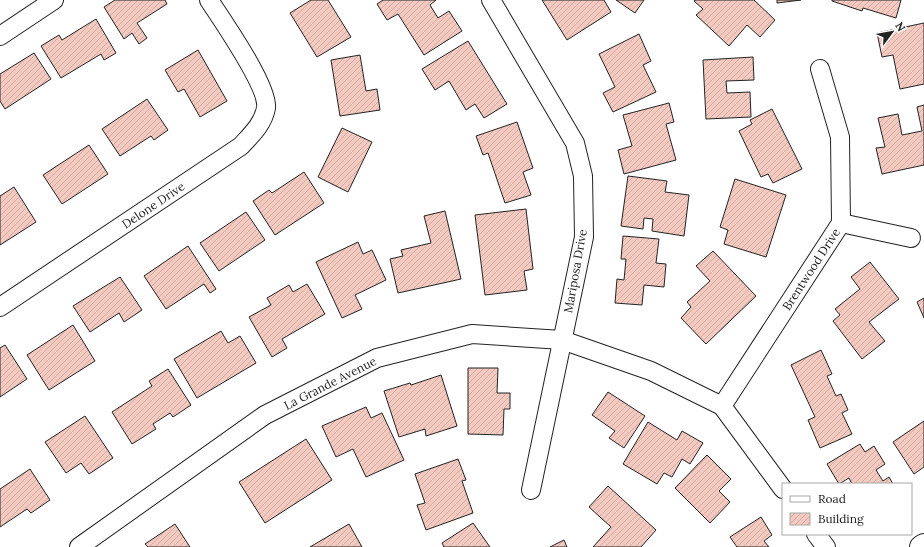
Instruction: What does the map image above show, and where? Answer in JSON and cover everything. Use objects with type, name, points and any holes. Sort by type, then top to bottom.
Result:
[{"type":"street","points":[[0,36],[54,0]]},
{"type":"street","name":"Delone Drive","points":[[0,307],[241,146],[259,127],[264,116],[266,106],[258,78],[209,0]]},
{"type":"street","name":"Mariposa Drive","points":[[491,0],[575,143],[583,176],[584,237],[531,490]]},
{"type":"street","name":"Brentwood Drive","points":[[722,406],[841,223],[840,137],[820,69]]},
{"type":"street","points":[[841,223],[911,238]]},
{"type":"street","name":"La Grande Avenue","points":[[79,547],[265,415],[377,358],[472,334],[562,340],[651,371],[722,406],[782,488]]},
{"type":"street","points":[[817,535],[826,547]]},
{"type":"building","points":[[115,0],[165,0],[167,4],[137,23],[147,38],[139,44],[132,33],[124,39],[104,7]]},
{"type":"building","points":[[311,0],[328,0],[351,37],[317,57],[290,13]]},
{"type":"building","points":[[383,0],[436,0],[430,5],[438,18],[449,11],[462,31],[424,55],[398,14],[387,20],[377,4]]},
{"type":"building","points":[[542,0],[604,0],[611,12],[567,40]]},
{"type":"building","points":[[616,0],[644,0],[635,13]]},
{"type":"building","points":[[754,0],[775,20],[760,37],[747,25],[729,46],[696,15],[703,9],[694,1]]},
{"type":"building","points":[[777,0],[801,0],[777,3]]},
{"type":"building","points":[[832,0],[901,0],[896,18],[863,8],[862,11]]},
{"type":"building","points":[[96,19],[116,53],[104,60],[101,54],[61,78],[41,46],[59,35],[62,40]]},
{"type":"building","points":[[924,23],[924,84],[900,89],[893,55],[882,57],[877,33]]},
{"type":"building","points":[[639,34],[651,61],[643,65],[656,92],[613,112],[603,93],[615,87],[599,54]]},
{"type":"building","points":[[468,41],[507,104],[484,118],[475,104],[466,110],[449,81],[435,90],[422,69]]},
{"type":"building","points":[[198,50],[227,101],[200,117],[184,89],[178,92],[165,70]]},
{"type":"building","points":[[34,53],[51,79],[5,109],[0,101],[0,74]]},
{"type":"building","points":[[360,55],[366,91],[377,89],[380,110],[340,116],[331,60]]},
{"type":"building","points":[[753,57],[754,80],[726,81],[727,93],[750,92],[751,117],[706,119],[703,60]]},
{"type":"building","points":[[147,99],[168,130],[154,140],[151,136],[120,156],[102,129]]},
{"type":"building","points":[[669,103],[674,122],[666,124],[676,160],[624,174],[618,150],[632,146],[623,115]]},
{"type":"building","points":[[924,105],[924,165],[882,174],[876,148],[885,147],[878,118],[898,114],[902,135],[922,131],[917,107]]},
{"type":"building","points":[[772,109],[802,169],[773,183],[768,174],[761,177],[739,131],[752,124],[750,120]]},
{"type":"building","points":[[517,122],[533,168],[523,172],[531,195],[505,203],[488,153],[483,155],[476,136]]},
{"type":"building","points":[[342,128],[372,142],[348,192],[318,177]]},
{"type":"building","points":[[89,145],[108,174],[62,204],[43,175]]},
{"type":"building","points":[[304,172],[324,203],[275,235],[253,201],[269,190],[272,193]]},
{"type":"building","points":[[628,176],[667,181],[665,192],[689,195],[684,236],[652,231],[653,219],[644,218],[643,229],[621,226]]},
{"type":"building","points":[[735,179],[786,195],[766,257],[724,244],[728,230],[720,227]]},
{"type":"building","points":[[14,187],[36,222],[0,245],[0,196]]},
{"type":"building","points":[[526,209],[533,269],[524,271],[527,290],[485,295],[475,215]]},
{"type":"building","points":[[445,211],[461,279],[398,293],[390,259],[403,256],[401,250],[431,243],[424,216]]},
{"type":"building","points":[[246,212],[265,240],[219,271],[200,243]]},
{"type":"building","points":[[623,236],[659,239],[656,263],[666,264],[664,287],[644,285],[642,305],[615,303],[617,279],[624,280],[626,259],[621,259]]},
{"type":"building","points":[[358,242],[363,254],[372,250],[386,280],[355,295],[362,309],[342,318],[316,262]]},
{"type":"building","points":[[188,246],[216,289],[210,293],[204,284],[166,309],[144,276]]},
{"type":"building","points":[[713,251],[756,296],[706,344],[681,318],[691,307],[687,302],[710,281],[696,266]]},
{"type":"building","points":[[870,262],[899,299],[869,322],[885,341],[862,359],[833,321],[840,315],[835,309],[860,289],[851,277]]},
{"type":"building","points":[[120,277],[142,310],[124,322],[119,313],[90,332],[73,306]]},
{"type":"building","points":[[307,284],[325,314],[282,339],[287,348],[272,357],[249,317],[271,305],[267,298],[289,285],[293,292]]},
{"type":"building","points":[[924,298],[924,318],[917,302]]},
{"type":"building","points":[[73,325],[95,361],[49,390],[27,355]]},
{"type":"building","points":[[221,331],[228,343],[240,336],[256,363],[197,398],[174,359]]},
{"type":"building","points":[[5,345],[27,379],[0,397],[0,348]]},
{"type":"building","points":[[821,350],[832,374],[827,376],[836,396],[841,394],[848,410],[842,413],[852,434],[820,448],[808,420],[815,417],[791,365]]},
{"type":"building","points":[[468,368],[498,368],[497,393],[510,393],[510,409],[504,409],[503,435],[468,434]]},
{"type":"building","points":[[168,369],[191,405],[173,417],[170,413],[153,424],[156,429],[132,444],[112,412],[152,386],[149,381]]},
{"type":"building","points":[[441,375],[457,426],[426,436],[425,429],[399,437],[384,391],[410,383],[411,385]]},
{"type":"building","points":[[608,392],[645,416],[624,448],[609,438],[615,431],[592,415]]},
{"type":"building","points":[[366,407],[371,418],[382,413],[404,460],[366,477],[353,449],[336,457],[322,426]]},
{"type":"building","points":[[85,416],[113,458],[89,474],[81,463],[66,473],[45,442]]},
{"type":"building","points":[[924,421],[924,467],[914,474],[893,442]]},
{"type":"building","points":[[648,422],[677,440],[682,431],[703,443],[690,464],[682,459],[672,477],[664,473],[657,484],[623,464]]},
{"type":"building","points":[[306,439],[332,480],[265,523],[239,482]]},
{"type":"building","points":[[860,444],[865,452],[874,446],[885,464],[876,470],[883,481],[889,477],[892,483],[852,483],[849,478],[838,483],[827,464]]},
{"type":"building","points":[[707,455],[731,479],[719,491],[730,502],[710,523],[675,488]]},
{"type":"building","points":[[458,459],[466,480],[462,481],[473,513],[426,530],[417,505],[425,503],[415,474]]},
{"type":"building","points":[[30,469],[50,500],[31,513],[27,509],[0,527],[0,489]]},
{"type":"building","points":[[608,486],[656,530],[641,547],[593,547],[611,527],[589,507]]},
{"type":"building","points":[[761,517],[772,535],[764,541],[769,547],[737,547],[730,537]]},
{"type":"building","points":[[473,523],[490,547],[444,547],[442,543]]},
{"type":"building","points":[[175,524],[190,547],[148,547],[145,544]]},
{"type":"building","points":[[349,524],[362,547],[310,547]]},
{"type":"building","points":[[564,540],[567,547],[550,547]]}]
